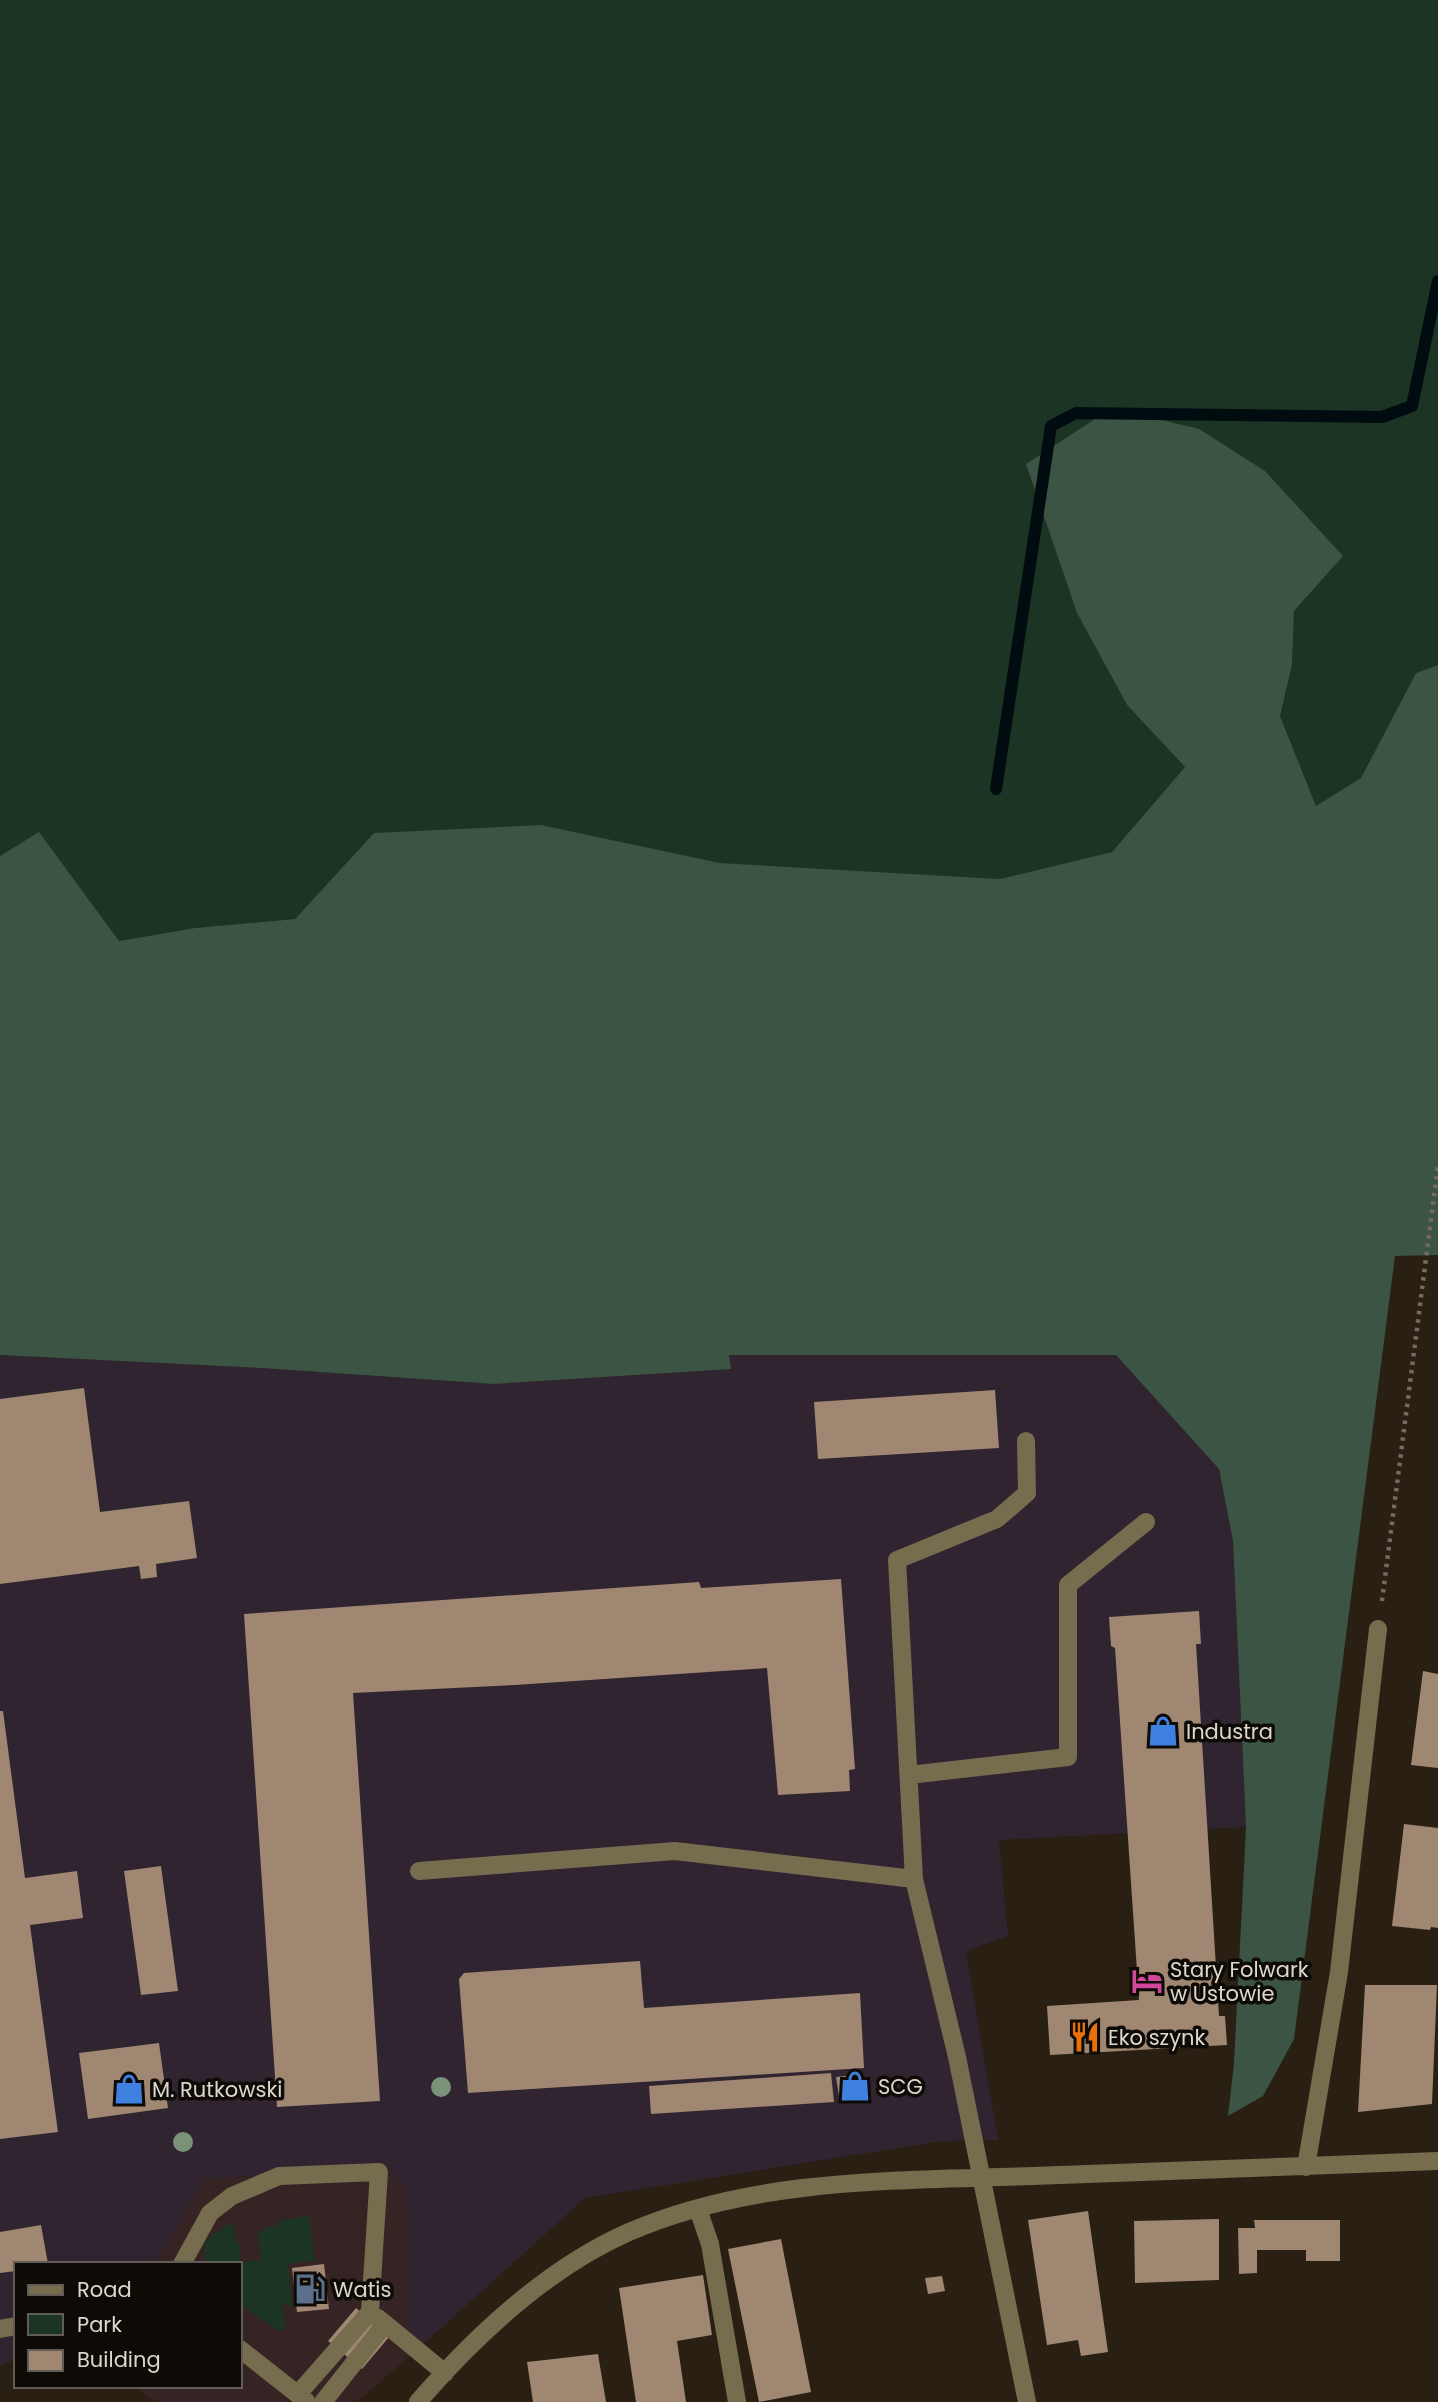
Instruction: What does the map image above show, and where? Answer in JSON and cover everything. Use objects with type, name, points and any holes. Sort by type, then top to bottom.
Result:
[{"type":"street","points":[[1026,1441],[1027,1493],[997,1519],[897,1560],[914,1879],[957,2057],[1027,2402]]},
{"type":"street","points":[[909,1775],[1068,1757],[1068,1586],[1146,1522]]},
{"type":"street","points":[[1306,2167],[1339,1972],[1378,1629]]},
{"type":"street","points":[[419,1871],[675,1851],[914,1879]]},
{"type":"street","points":[[418,2402],[508,2313],[563,2268],[630,2232],[698,2209],[771,2192],[807,2188],[983,2178],[1438,2161]]},
{"type":"street","points":[[183,2262],[210,2213],[232,2196],[279,2176],[379,2172],[370,2312],[302,2398],[242,2351]]},
{"type":"street","points":[[698,2209],[710,2244],[737,2402]]},
{"type":"street","points":[[370,2312],[445,2373]]},
{"type":"street","points":[[323,2402],[385,2324]]},
{"type":"path","points":[[1378,1629],[1438,1165]]},
{"type":"shaded area","points":[[0,1355],[261,1368],[494,1384],[730,1369],[729,1355],[1116,1355],[1219,1469],[1233,1541],[1246,1827],[999,1840],[1008,1936],[966,1951],[998,2140],[942,2141],[585,2198],[410,2356],[406,2189],[382,2167],[204,2179],[156,2262],[14,2262],[14,2360],[0,2365]]},
{"type":"shaded area","points":[[382,2167],[406,2189],[410,2356],[357,2402],[155,2402],[136,2388],[242,2388],[242,2262],[156,2262],[203,2179]]},
{"type":"green space","points":[[0,0],[1438,0],[1438,665],[1416,673],[1361,778],[1316,807],[1280,716],[1292,665],[1294,611],[1026,464],[1077,613],[1127,705],[1185,767],[1112,852],[1000,879],[720,863],[541,825],[374,833],[295,919],[195,928],[119,941],[39,833],[0,856]]},
{"type":"green space","points":[[1112,408],[1199,429],[1265,471],[1343,556],[1294,611],[1292,665],[1280,716],[1316,806],[1361,778],[1416,673],[1438,665],[1438,1255],[1395,1256],[1294,2039],[1263,2096],[1228,2116],[1234,2063],[1246,1827],[1233,1541],[1219,1469],[1116,1355],[729,1355],[731,1369],[494,1384],[261,1368],[0,1355],[0,856],[39,832],[119,941],[195,928],[295,919],[374,833],[541,825],[720,863],[1000,879],[1112,852],[1185,767],[1127,705],[1077,613],[1026,464]]},
{"type":"green space","points":[[309,2216],[315,2260],[288,2264],[293,2308],[282,2304],[286,2330],[278,2330],[242,2306],[240,2262],[261,2260],[258,2233],[267,2227],[278,2225],[277,2221]]},
{"type":"green space","points":[[233,2222],[235,2242],[239,2241],[240,2262],[205,2262],[204,2244],[213,2234]]},
{"type":"building","points":[[84,1388],[100,1512],[189,1501],[197,1558],[156,1564],[157,1577],[141,1579],[139,1566],[0,1584],[0,1399]]},
{"type":"building","points":[[995,1390],[999,1448],[818,1459],[814,1402]]},
{"type":"building","points":[[841,1579],[855,1769],[849,1770],[850,1791],[778,1795],[767,1668],[353,1693],[380,2101],[277,2107],[244,1614],[699,1582],[701,1588]]},
{"type":"building","points":[[1199,1611],[1201,1644],[1196,1644],[1219,2016],[1225,2016],[1227,2045],[1050,2055],[1047,2006],[1139,2000],[1115,1648],[1111,1646],[1109,1617]]},
{"type":"building","points":[[1423,1671],[1438,1674],[1438,1768],[1411,1765]]},
{"type":"building","points":[[0,1711],[3,1711],[25,1878],[77,1871],[83,1918],[30,1925],[58,2132],[0,2139]]},
{"type":"building","points":[[1404,1824],[1438,1828],[1438,1928],[1431,1927],[1430,1930],[1392,1926]]},
{"type":"building","points":[[161,1866],[178,1991],[141,1995],[124,1871]]},
{"type":"building","points":[[640,1961],[644,2008],[860,1993],[864,2068],[468,2093],[459,1979],[464,1973]]},
{"type":"building","points":[[1365,1985],[1437,1985],[1432,2104],[1358,2112]]},
{"type":"building","points":[[159,2043],[168,2108],[88,2119],[79,2053]]},
{"type":"building","points":[[831,2073],[834,2102],[651,2114],[649,2086]]},
{"type":"building","points":[[863,2074],[865,2093],[839,2096],[836,2077]]},
{"type":"building","points":[[1088,2211],[1108,2352],[1081,2356],[1078,2340],[1047,2345],[1028,2220]]},
{"type":"building","points":[[1219,2219],[1219,2280],[1135,2283],[1134,2221]]},
{"type":"building","points":[[1254,2220],[1340,2220],[1340,2261],[1306,2261],[1306,2250],[1257,2250],[1257,2273],[1239,2274],[1238,2228],[1255,2228]]},
{"type":"building","points":[[41,2225],[48,2262],[14,2262],[14,2271],[0,2273],[0,2232]]},
{"type":"building","points":[[781,2239],[811,2392],[759,2402],[728,2249]]},
{"type":"building","name":"Watis","points":[[324,2264],[329,2309],[297,2312],[292,2268]]},
{"type":"building","points":[[703,2275],[712,2335],[677,2341],[686,2402],[636,2402],[619,2288]]},
{"type":"building","points":[[942,2276],[945,2291],[928,2294],[925,2278]]},
{"type":"building","points":[[356,2308],[389,2337],[362,2369],[328,2341]]},
{"type":"building","points":[[598,2354],[606,2402],[533,2402],[527,2362]]},
{"type":"waterway","points":[[996,789],[1051,426],[1076,413],[1382,417],[1412,406],[1438,281]]},
{"type":"place","name":"Industra","points":[[1163,1731]]},
{"type":"place","name":"Stary Folwark w Ustowie","points":[[1147,1981]]},
{"type":"place","name":"Eko szynk","points":[[1085,2037]]},
{"type":"place","name":"SCG","points":[[855,2086]]},
{"type":"place","name":"M. Rutkowski","points":[[129,2089]]},
{"type":"place","name":"Watis","points":[[310,2289]]}]
